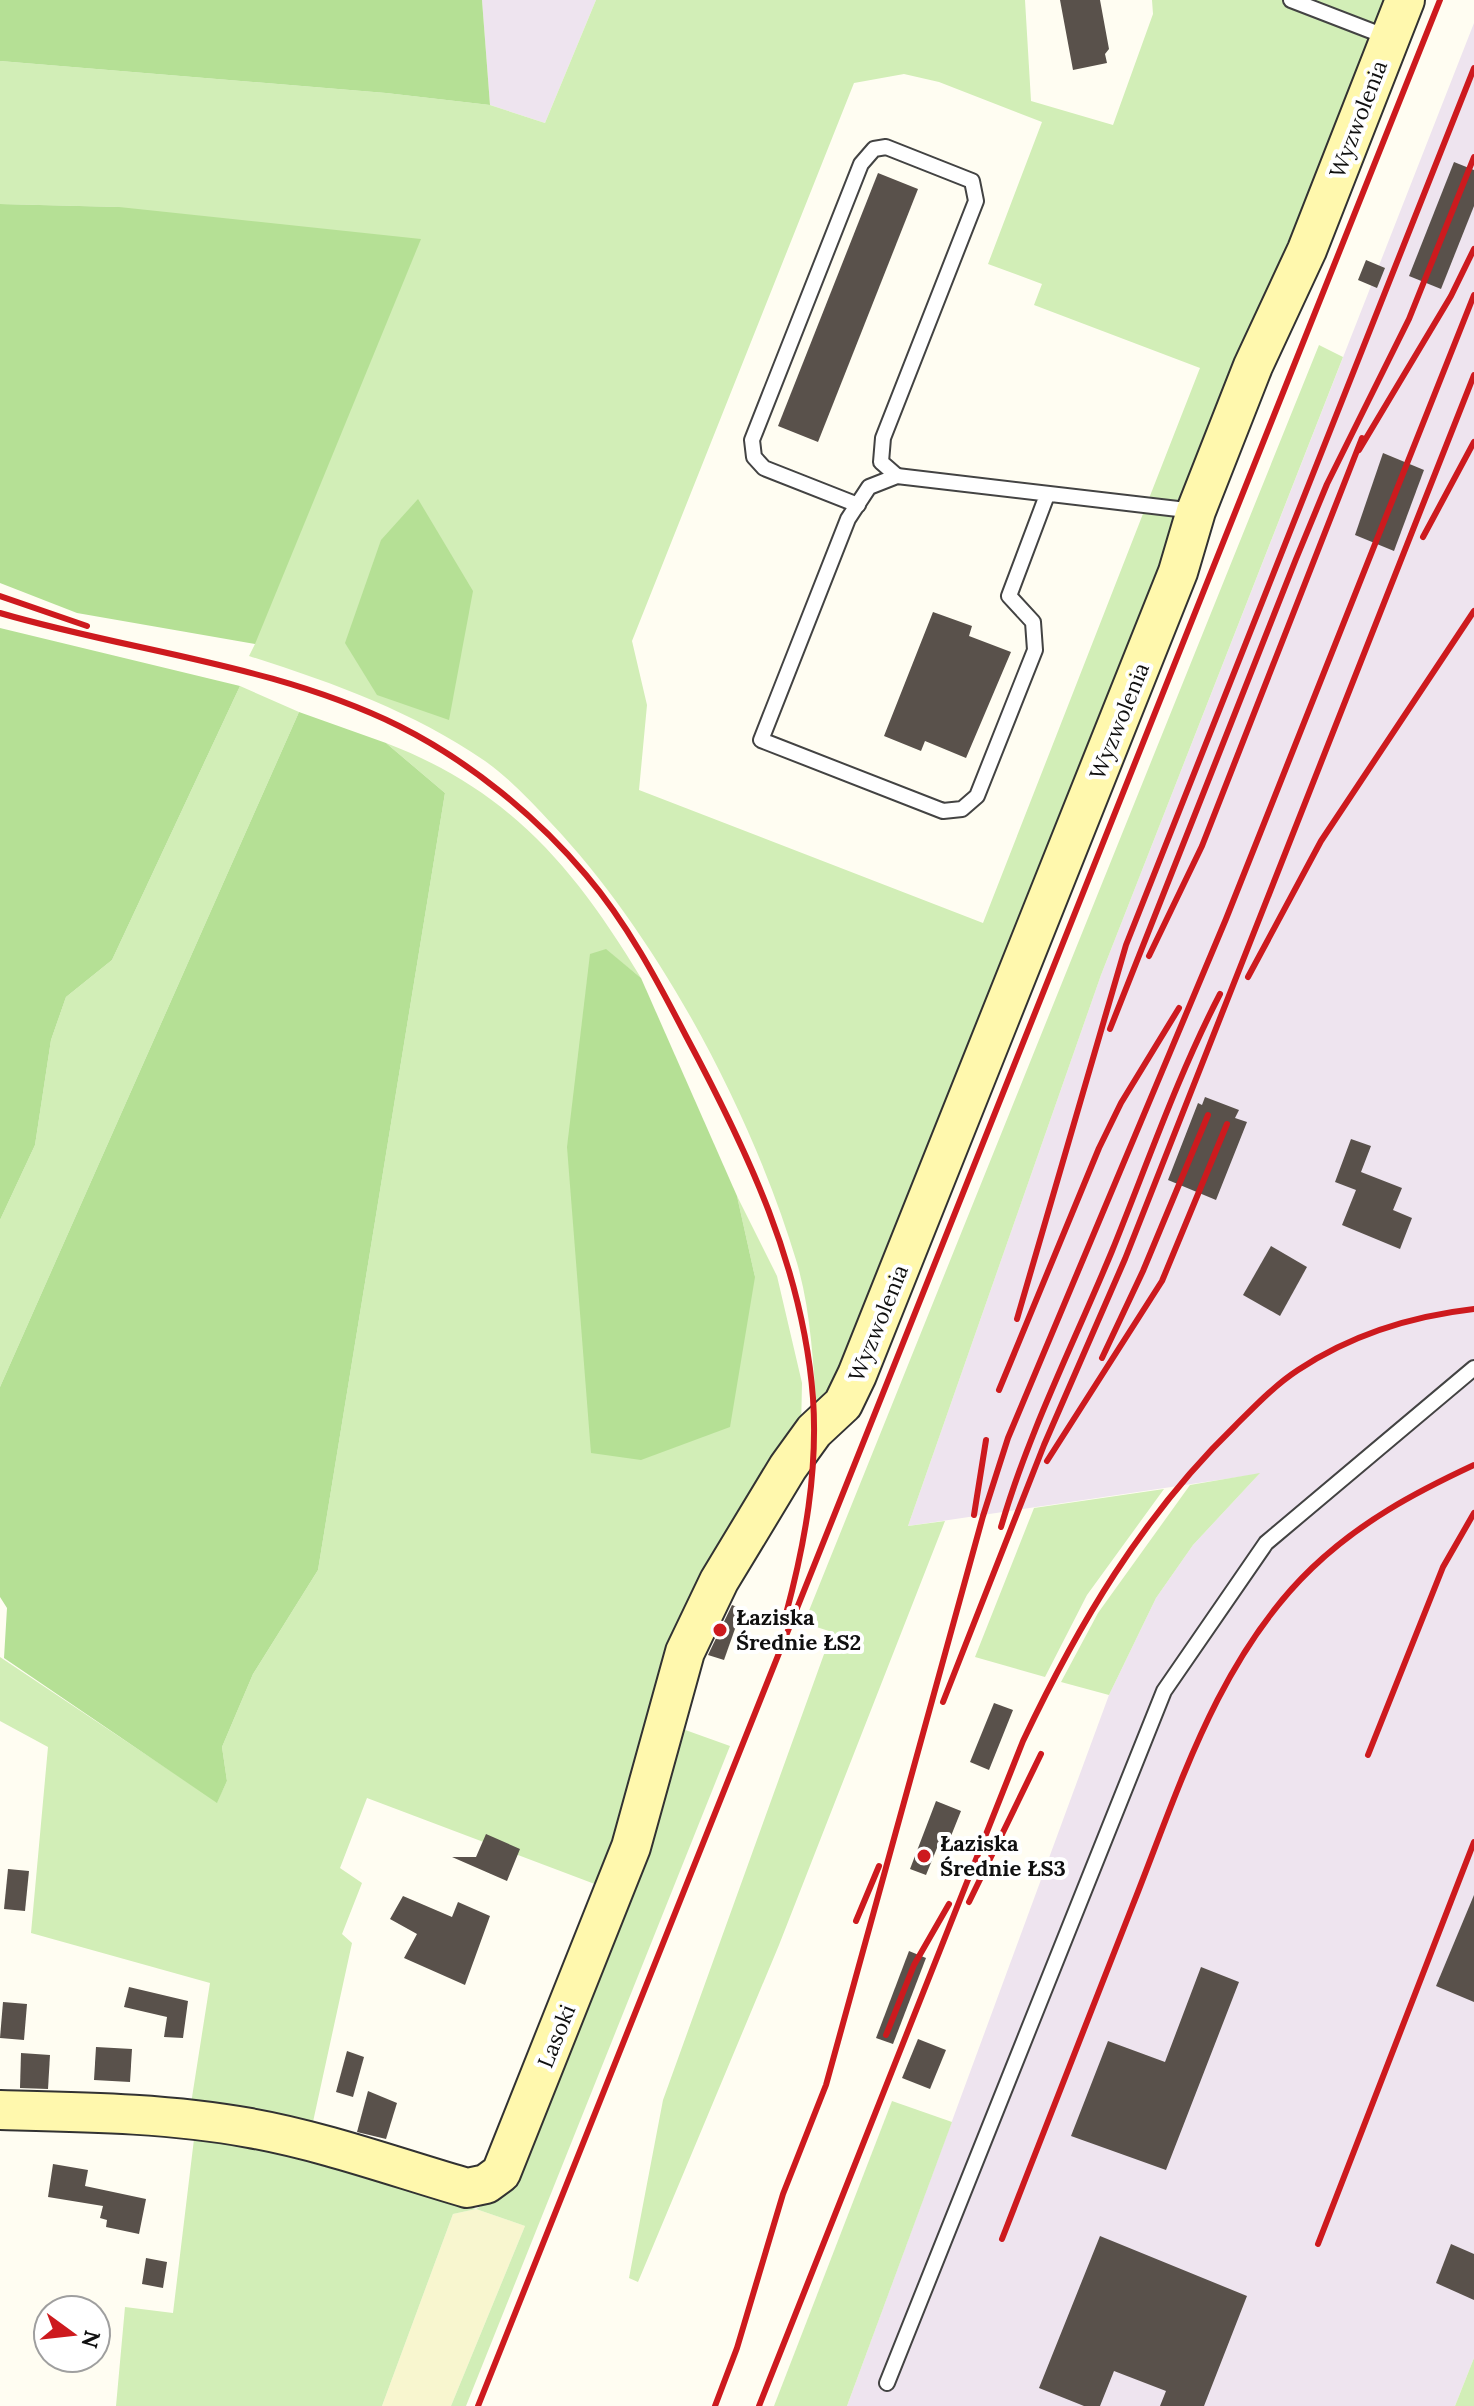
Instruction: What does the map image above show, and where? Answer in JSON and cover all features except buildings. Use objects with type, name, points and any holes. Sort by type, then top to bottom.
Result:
[{"type":"street","name":"Wyzwolenia","points":[[814,1431],[843,1404],[857,1375],[1178,572],[1196,511],[1253,366],[1307,250],[1405,0]]},
{"type":"street","name":"Lasoki","points":[[0,2110],[189,2119],[250,2128],[310,2141],[467,2188],[486,2184],[501,2173],[631,1847],[685,1652],[719,1581],[814,1431]]},
{"type":"lane","points":[[1291,0],[1389,38]]},
{"type":"lane","points":[[858,505],[764,468],[754,457],[752,440],[861,164],[874,149],[886,147],[972,181],[976,201],[883,438],[881,462],[897,476]]},
{"type":"lane","points":[[1047,495],[1009,596],[1033,622],[1035,650],[977,796],[962,809],[943,811],[761,740],[848,519],[869,487],[897,476],[1196,511]]},
{"type":"lane","points":[[887,2383],[1164,1691],[1266,1543],[1474,1368]]},
{"type":"shaded area","points":[[482,0],[596,0],[545,123],[490,105]]},
{"type":"shaded area","points":[[1474,23],[1474,2358],[1455,2406],[847,2406],[1109,1695],[1156,1598],[1193,1545],[1259,1474],[908,1526],[1101,975]]},
{"type":"shaded area","points":[[476,2209],[525,2226],[451,2406],[382,2406],[453,2214]]},
{"type":"green space","points":[[0,0],[482,0],[490,105],[386,93],[0,61]]},
{"type":"green space","points":[[596,0],[1025,0],[1031,101],[1113,125],[1153,14],[1152,0],[1396,0],[873,1315],[817,1413],[805,1300],[797,1263],[778,1206],[755,1147],[698,1030],[629,919],[591,868],[551,823],[485,761],[429,727],[371,700],[249,656],[255,644],[119,207],[0,204],[0,61],[386,93],[490,105],[545,123]],"holes":[[[904,74],[939,82],[1042,122],[988,264],[1042,284],[1034,305],[1200,368],[983,923],[639,790],[647,705],[632,641],[854,83]]]},
{"type":"green space","points":[[0,204],[119,207],[421,239],[255,644],[77,613],[0,583]]},
{"type":"green space","points":[[1319,345],[1343,357],[1101,975],[908,1526],[945,1521],[779,1945],[638,2282],[629,2278],[663,2100],[832,1632],[804,1623]]},
{"type":"green space","points":[[418,499],[473,591],[449,720],[377,695],[345,643],[381,540]]},
{"type":"green space","points":[[0,628],[240,686],[112,960],[66,997],[51,1040],[35,1145],[0,1220]]},
{"type":"green space","points":[[240,686],[299,712],[0,1387],[0,1220],[35,1145],[51,1040],[66,997],[112,960]]},
{"type":"green space","points":[[299,712],[386,743],[445,793],[318,1570],[253,1674],[222,1747],[227,1781],[217,1803],[4,1658],[7,1608],[0,1597],[0,1387]]},
{"type":"green space","points":[[386,743],[430,762],[468,784],[534,836],[590,901],[641,978],[606,950],[755,1277],[737,1196],[777,1276],[802,1383],[801,1431],[600,1886],[367,1798],[340,1868],[362,1883],[342,1934],[352,1943],[311,2131],[190,2110],[210,1983],[31,1933],[48,1747],[0,1721],[0,1657],[217,1802],[227,1781],[222,1747],[253,1674],[318,1570],[445,793]]},
{"type":"green space","points":[[606,949],[641,978],[737,1196],[755,1277],[730,1427],[641,1460],[591,1453],[567,1147],[590,954]]},
{"type":"green space","points":[[1260,1473],[1193,1545],[1156,1598],[1109,1695],[1061,1682],[1098,1613],[1190,1485]]},
{"type":"green space","points":[[1164,1489],[1087,1595],[1045,1677],[975,1657],[1034,1508]]},
{"type":"green space","points":[[677,1727],[730,1746],[466,2406],[451,2406],[525,2226],[476,2209],[501,2194]]},
{"type":"green space","points":[[892,2101],[952,2122],[847,2406],[774,2406]]},
{"type":"green space","points":[[194,2139],[228,2140],[428,2191],[476,2209],[453,2214],[382,2406],[116,2406],[125,2307],[173,2313]]},
{"type":"green space","points":[[1474,2358],[1474,2406],[1455,2406]]},
{"type":"railway","points":[[478,2406],[1440,0]]},
{"type":"railway","points":[[1017,1319],[1126,945],[1474,68]]},
{"type":"railway","points":[[1110,1029],[1327,484],[1409,319],[1474,157]]},
{"type":"railway","points":[[1359,450],[1451,296],[1474,249]]},
{"type":"railway","points":[[715,2406],[737,2348],[783,2194],[826,2085],[983,1516],[1008,1438],[1226,919],[1474,295]]},
{"type":"railway","points":[[943,1702],[1044,1445],[1125,1259],[1474,375]]},
{"type":"railway","points":[[1149,956],[1202,846],[1362,438]]},
{"type":"railway","points":[[1423,537],[1474,442]]},
{"type":"railway","points":[[0,596],[87,626]]},
{"type":"railway","points":[[1248,977],[1321,841],[1474,611]]},
{"type":"railway","points":[[0,613],[252,673],[351,705],[399,726],[451,756],[500,791],[545,831],[601,893],[652,973],[730,1122],[769,1211],[798,1302],[813,1398],[814,1453],[804,1534],[786,1614]]},
{"type":"railway","points":[[1001,1527],[1038,1422],[1112,1251],[1176,1089],[1220,994]]},
{"type":"railway","points":[[999,1390],[1099,1148],[1121,1103],[1179,1008]]},
{"type":"railway","points":[[1102,1358],[1143,1271],[1208,1115]]},
{"type":"railway","points":[[1047,1461],[1162,1281],[1227,1124]]},
{"type":"railway","points":[[759,2406],[1023,1741],[1066,1656],[1115,1574],[1170,1497],[1201,1461],[1258,1403],[1290,1376],[1361,1337],[1405,1322],[1474,1309]]},
{"type":"railway","points":[[974,1515],[986,1440]]},
{"type":"railway","points":[[1002,2239],[1185,1772],[1204,1727],[1251,1642],[1279,1604],[1312,1568],[1349,1536],[1430,1486],[1474,1465]]},
{"type":"railway","points":[[1368,1755],[1443,1567],[1474,1513]]},
{"type":"railway","points":[[969,1902],[1041,1754]]},
{"type":"railway","points":[[1318,2244],[1474,1842]]},
{"type":"railway","points":[[856,1921],[879,1866]]},
{"type":"railway","points":[[886,2035],[914,1965],[949,1904]]},
{"type":"place","name":"Łaziska Średnie ŁS2","points":[[720,1630]]},
{"type":"place","name":"Łaziska Średnie ŁS3","points":[[924,1856]]}]
